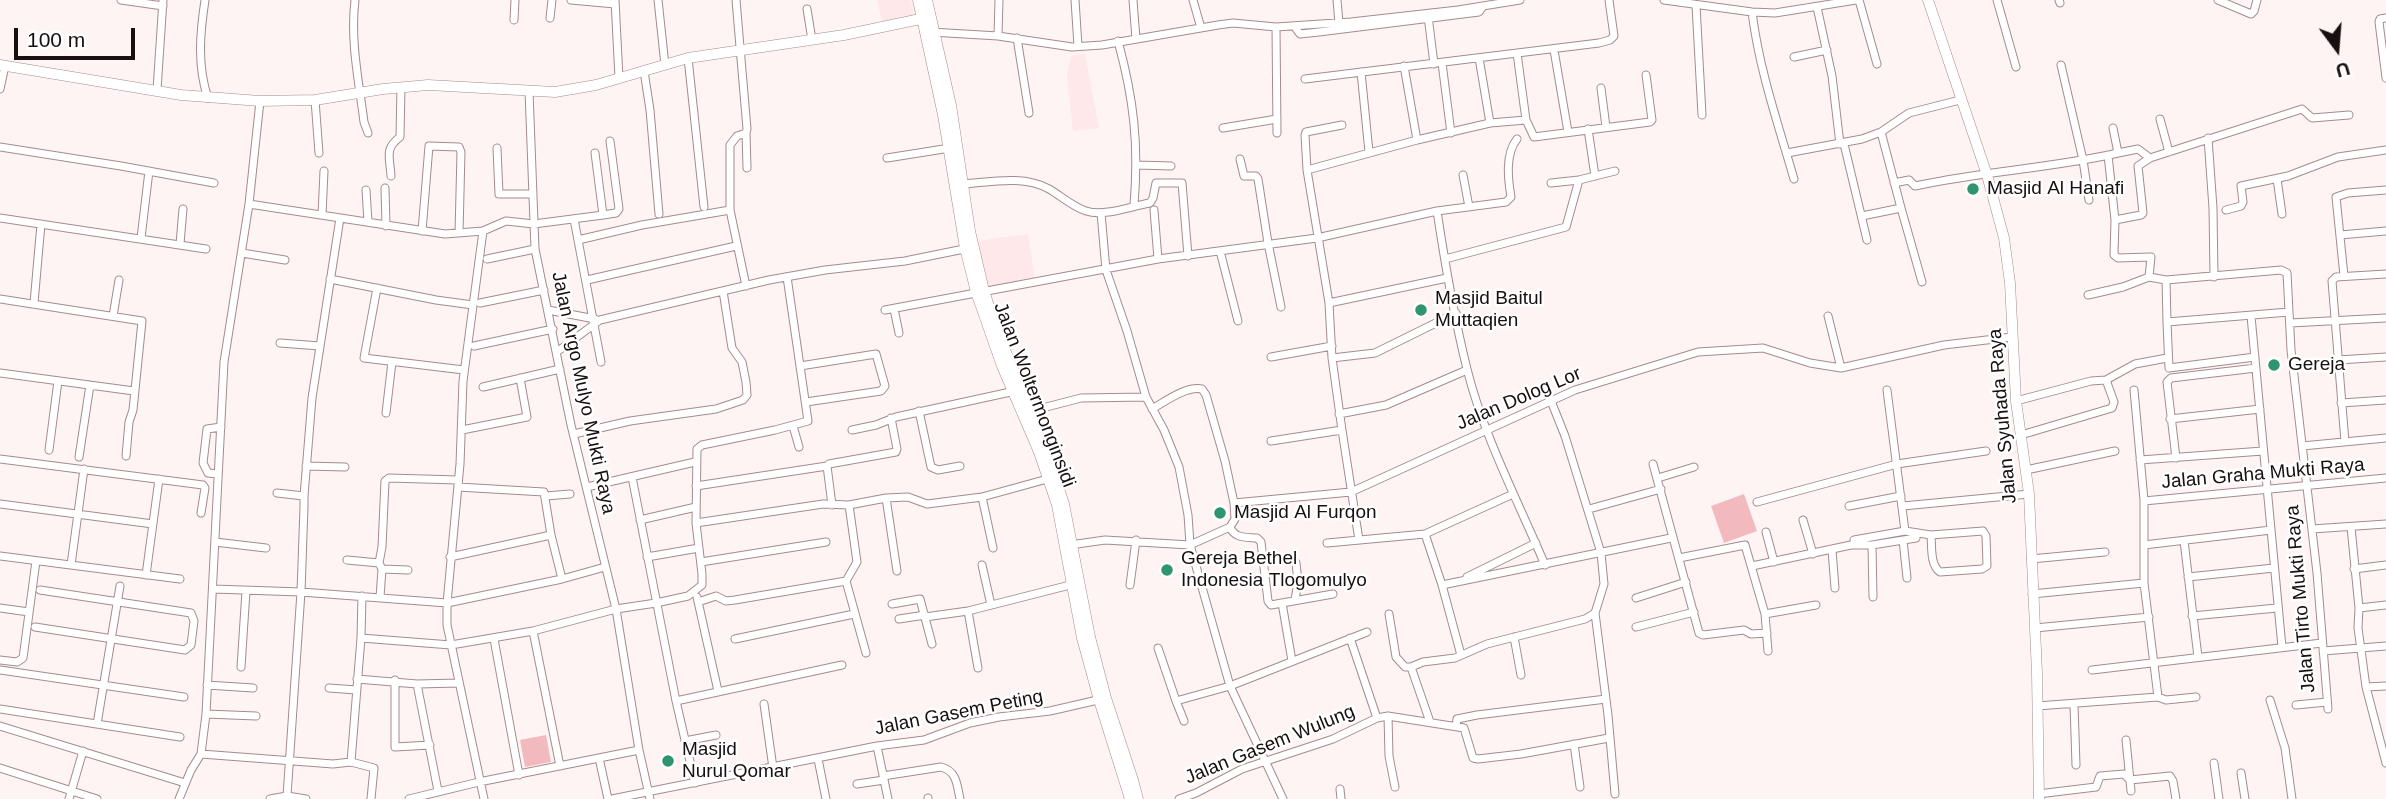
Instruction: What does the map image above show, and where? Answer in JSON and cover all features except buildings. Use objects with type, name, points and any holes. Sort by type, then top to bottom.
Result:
[{"type":"street","points":[[121,0],[163,3],[157,90]]},
{"type":"street","points":[[205,0],[200,30],[202,81],[208,98]]},
{"type":"street","points":[[355,0],[354,47],[364,122],[368,133]]},
{"type":"street","points":[[514,20],[515,0]]},
{"type":"street","points":[[550,18],[552,0]]},
{"type":"street","points":[[572,0],[615,2],[619,78]]},
{"type":"street","points":[[658,0],[665,65]]},
{"type":"street","points":[[736,0],[747,168]]},
{"type":"street","name":"Jalan Woltermonginsidi","points":[[918,0],[926,18],[951,105],[964,184],[965,220]]},
{"type":"street","name":"Jalan Woltermonginsidi","points":[[926,18],[927,0]]},
{"type":"street","points":[[998,36],[999,0]]},
{"type":"street","points":[[1075,0],[1078,46]]},
{"type":"street","points":[[1133,0],[1136,39]]},
{"type":"street","points":[[1193,0],[1201,28]]},
{"type":"street","points":[[1336,0],[1339,23]]},
{"type":"street","points":[[1458,0],[1458,10]]},
{"type":"street","points":[[1294,26],[1300,34],[1428,17],[1520,0]]},
{"type":"street","points":[[1305,79],[1599,43],[1613,38],[1609,0]]},
{"type":"street","points":[[1664,0],[1696,5],[1706,3],[1752,12],[1791,12],[1858,0],[1877,64]]},
{"type":"street","points":[[1731,0],[1731,9]]},
{"type":"street","name":"Jalan Syuhada Raya","points":[[1928,0],[1987,175],[2004,238],[2010,283],[2016,401],[2029,494],[2038,796]]},
{"type":"street","points":[[1997,0],[2016,67]]},
{"type":"street","points":[[2218,0],[2251,14],[2256,0]]},
{"type":"street","points":[[1696,5],[1702,115]]},
{"type":"street","points":[[930,32],[998,36],[1078,46],[1233,23],[1276,27],[1428,17],[1479,12],[1483,6]]},
{"type":"street","points":[[1817,7],[1827,50],[1842,144],[1867,240]]},
{"type":"street","points":[[807,9],[812,40]]},
{"type":"street","points":[[1752,12],[1758,48],[1794,179]]},
{"type":"street","points":[[1428,17],[1451,133]]},
{"type":"street","points":[[0,89],[2,66],[208,98],[260,101],[315,100],[401,87],[460,85],[529,91],[570,90],[688,58],[812,40],[926,18]]},
{"type":"street","points":[[2386,18],[2380,19],[2379,22],[2386,78]]},
{"type":"street","points":[[1276,27],[1277,134]]},
{"type":"street","name":"Jalan Woltermonginsidi","points":[[930,32],[969,248],[980,291],[1006,365],[1028,412],[1052,478],[1069,545],[1082,638],[1130,799]]},
{"type":"street","points":[[1017,38],[1028,113]]},
{"type":"street","points":[[1118,41],[1133,104],[1137,165],[1134,205]]},
{"type":"street","points":[[1554,50],[1568,132]]},
{"type":"street","points":[[1794,57],[1827,50]]},
{"type":"street","points":[[1517,53],[1526,120],[1532,137],[1651,121],[1646,75]]},
{"type":"street","points":[[688,58],[704,207]]},
{"type":"street","points":[[1479,58],[1490,123]]},
{"type":"street","points":[[2061,65],[2083,160],[2089,200]]},
{"type":"street","points":[[1404,66],[1417,140]]},
{"type":"street","points":[[643,71],[650,110],[659,214]]},
{"type":"street","points":[[1361,72],[1369,152]]},
{"type":"street","points":[[391,176],[389,148],[391,143],[400,137],[401,87]]},
{"type":"street","points":[[1601,88],[1606,127]]},
{"type":"street","name":"Jalan Argo Mulyo Mukti Raya","points":[[529,91],[535,249],[574,434],[616,609],[639,750],[650,795]]},
{"type":"street","points":[[315,100],[319,153]]},
{"type":"street","points":[[1787,153],[1842,144],[1881,132],[1909,113],[1960,100]]},
{"type":"street","points":[[179,799],[201,754],[206,714],[215,542],[217,427],[249,204],[260,101]]},
{"type":"street","points":[[2115,220],[2143,213],[2138,167],[2150,158],[2302,109],[2312,118],[2348,115]]},
{"type":"street","points":[[2160,119],[2169,152]]},
{"type":"street","points":[[1223,128],[1277,120]]},
{"type":"street","points":[[1307,170],[1490,123],[1526,120]]},
{"type":"street","points":[[1342,125],[1305,133],[1307,170],[1329,303],[1339,414],[1359,540]]},
{"type":"street","points":[[2113,128],[2118,153]]},
{"type":"street","points":[[1588,129],[1595,176]]},
{"type":"street","points":[[1881,132],[1922,282]]},
{"type":"street","points":[[746,133],[737,136],[730,145],[730,210],[746,286]]},
{"type":"street","points":[[2088,295],[2123,287],[2149,277],[2214,277],[2208,138]]},
{"type":"street","points":[[885,310],[1158,259],[1317,238],[1437,211],[1506,202],[1511,199],[1508,173],[1512,147],[1517,139]]},
{"type":"street","points":[[249,204],[422,231],[459,233],[483,231],[506,221],[534,224],[616,213],[619,209],[610,141]]},
{"type":"street","points":[[422,231],[429,146],[454,146],[459,147],[461,152],[459,233]]},
{"type":"street","points":[[0,147],[214,183]]},
{"type":"street","points":[[497,148],[499,194],[533,194]]},
{"type":"street","points":[[887,158],[950,148]]},
{"type":"street","points":[[1894,183],[1909,180],[1915,186],[2138,149],[2150,158]]},
{"type":"street","points":[[2225,210],[2241,206],[2241,186],[2277,179],[2338,157],[2386,150]]},
{"type":"street","points":[[595,153],[603,215]]},
{"type":"street","points":[[2108,155],[2115,220],[2114,255],[2118,258],[2151,257],[2149,277]]},
{"type":"street","points":[[1240,159],[1244,176],[1256,176],[1258,179],[1281,307]]},
{"type":"street","points":[[1137,165],[1171,166]]},
{"type":"street","points":[[141,238],[149,171]]},
{"type":"street","points":[[322,215],[324,171]]},
{"type":"street","points":[[1551,183],[1579,180],[1615,171]]},
{"type":"street","points":[[1463,175],[1469,207]]},
{"type":"street","points":[[2277,179],[2282,214]]},
{"type":"street","points":[[964,184],[1017,180],[1031,182],[1047,187],[1087,211],[1101,213],[1152,201],[1155,184],[1182,184],[1188,256]]},
{"type":"street","points":[[1445,260],[1566,227],[1579,180]]},
{"type":"street","points":[[385,188],[386,226]]},
{"type":"street","points":[[2344,276],[2336,197],[2348,193],[2386,190]]},
{"type":"street","points":[[366,191],[368,222]]},
{"type":"street","points":[[1862,216],[1901,208]]},
{"type":"street","points":[[180,244],[183,209]]},
{"type":"street","points":[[578,240],[642,225],[730,210]]},
{"type":"street","points":[[1154,211],[1158,259]]},
{"type":"street","points":[[1437,211],[1447,278],[1467,370],[1487,429],[1545,565]]},
{"type":"street","points":[[1101,213],[1106,270],[1146,397],[1164,430],[1179,467],[1188,515],[1190,545],[1230,686],[1283,799]]},
{"type":"street","points":[[0,218],[206,249]]},
{"type":"street","points":[[287,796],[302,592],[304,496],[312,398],[341,218]]},
{"type":"street","points":[[575,219],[596,321],[601,362]]},
{"type":"street","points":[[34,303],[41,224]]},
{"type":"street","points":[[483,231],[477,304],[464,370],[447,625],[484,799]]},
{"type":"street","points":[[2340,235],[2386,232]]},
{"type":"street","points":[[587,280],[736,246]]},
{"type":"street","points":[[558,351],[596,321],[787,277],[905,261],[969,248]]},
{"type":"street","points":[[487,259],[535,249]]},
{"type":"street","points":[[1220,251],[1238,321]]},
{"type":"street","points":[[242,253],[285,260]]},
{"type":"street","name":"Jalan Tirto Mukti Raya","points":[[2214,277],[2281,270],[2288,275],[2289,312],[2327,706],[2297,705]]},
{"type":"street","points":[[2345,442],[2332,281],[2336,277],[2386,274]]},
{"type":"street","points":[[361,638],[451,645],[494,639],[616,609],[688,596],[702,585],[702,562],[696,523],[696,452],[702,446],[808,421],[787,277]]},
{"type":"street","points":[[1329,303],[1447,278]]},
{"type":"street","points":[[330,279],[436,300],[477,304],[544,290]]},
{"type":"street","points":[[2166,279],[2169,368],[2255,357]]},
{"type":"street","points":[[113,316],[119,280]]},
{"type":"street","points":[[377,288],[364,358],[464,370]]},
{"type":"street","points":[[574,434],[630,421],[716,409],[743,400],[747,395],[746,382],[741,362],[733,348],[723,291]]},
{"type":"street","points":[[0,299],[142,321],[134,410],[129,422],[126,456]]},
{"type":"street","points":[[894,309],[899,333]]},
{"type":"street","points":[[548,310],[596,321]]},
{"type":"street","points":[[2167,322],[2289,312]]},
{"type":"street","points":[[1332,358],[1375,353],[1456,313]]},
{"type":"street","points":[[1828,316],[1841,368]]},
{"type":"street","points":[[2251,316],[2282,647]]},
{"type":"street","points":[[2290,323],[2386,318]]},
{"type":"street","points":[[474,346],[553,329]]},
{"type":"street","name":"Jalan Dolog Lor","points":[[1234,503],[1351,492],[1551,401],[1586,387],[1698,352],[1763,348],[1810,363],[1841,368],[1944,345],[2012,337]]},
{"type":"street","points":[[280,342],[320,346]]},
{"type":"street","points":[[1271,357],[1332,346]]},
{"type":"street","points":[[800,366],[876,354],[884,386],[881,391],[806,402]]},
{"type":"street","points":[[2016,401],[2091,381],[2106,380],[2135,364],[2167,358]]},
{"type":"street","points":[[2338,360],[2386,358]]},
{"type":"street","points":[[386,413],[392,362]]},
{"type":"street","points":[[2176,458],[2167,382],[2171,378],[2256,368]]},
{"type":"street","points":[[483,387],[560,369]]},
{"type":"street","points":[[1339,414],[1386,405],[1467,370]]},
{"type":"street","points":[[0,373],[134,391]]},
{"type":"street","points":[[462,430],[527,417],[520,378]]},
{"type":"street","points":[[2021,435],[2112,408],[2114,402],[2106,380]]},
{"type":"street","points":[[49,450],[58,381]]},
{"type":"street","points":[[79,457],[90,385]]},
{"type":"street","points":[[1069,545],[1105,540],[1136,540],[1190,545],[1230,527],[1235,519],[1225,461],[1202,389],[1188,390],[1152,409]]},
{"type":"street","points":[[852,430],[919,411],[1018,390]]},
{"type":"street","points":[[1887,390],[1905,531]]},
{"type":"street","points":[[2134,390],[2144,501],[2144,583],[2158,697]]},
{"type":"street","points":[[1028,412],[1082,398],[1146,397]]},
{"type":"street","points":[[2341,403],[2386,400]]},
{"type":"street","points":[[1551,401],[1589,509],[1601,553],[1604,584],[1595,613],[1615,794]]},
{"type":"street","points":[[2170,419],[2260,409]]},
{"type":"street","points":[[919,411],[931,467],[938,470],[960,466]]},
{"type":"street","points":[[829,464],[896,452],[898,449],[891,418]]},
{"type":"street","points":[[793,426],[799,447]]},
{"type":"street","points":[[215,474],[205,470],[203,463],[206,430],[217,427]]},
{"type":"street","points":[[1271,441],[1342,430]]},
{"type":"street","points":[[2302,446],[2386,438]]},
{"type":"street","points":[[1757,502],[1897,464],[1986,451]]},
{"type":"street","points":[[2026,470],[2115,451]]},
{"type":"street","points":[[2140,460],[2263,451]]},
{"type":"street","points":[[0,458],[203,485],[205,488],[201,513]]},
{"type":"street","points":[[587,487],[695,462]]},
{"type":"street","points":[[1653,464],[1671,538],[1701,635],[1744,630],[1751,634],[1767,633]]},
{"type":"street","points":[[696,486],[827,466],[832,505]]},
{"type":"street","points":[[306,467],[345,467]]},
{"type":"street","points":[[1657,478],[1694,467]]},
{"type":"street","points":[[71,565],[84,469]]},
{"type":"street","points":[[632,477],[695,783]]},
{"type":"street","points":[[696,523],[784,509],[849,505],[886,498],[908,497],[928,504],[982,497],[1052,478]]},
{"type":"street","name":"Jalan Graha Mukti Raya","points":[[2144,501],[2386,478]]},
{"type":"street","points":[[146,575],[159,479]]},
{"type":"street","points":[[380,597],[387,479],[540,490],[546,496],[551,535],[562,579]]},
{"type":"street","points":[[1589,509],[1661,489]]},
{"type":"street","points":[[276,493],[304,496]]},
{"type":"street","points":[[546,496],[570,494]]},
{"type":"street","points":[[1327,543],[1425,534],[1513,494]]},
{"type":"street","points":[[1903,506],[2029,494]]},
{"type":"street","points":[[1849,506],[1901,496]]},
{"type":"street","points":[[982,497],[993,548]]},
{"type":"street","points":[[886,498],[897,571]]},
{"type":"street","points":[[0,504],[153,524]]},
{"type":"street","points":[[849,505],[857,562],[846,581],[866,653]]},
{"type":"street","points":[[640,520],[696,507]]},
{"type":"street","points":[[1803,520],[1813,554]]},
{"type":"street","points":[[2312,529],[2386,524]]},
{"type":"street","points":[[1230,527],[1233,534],[1259,539],[1268,601],[1271,605],[1333,593]]},
{"type":"street","points":[[2351,527],[2359,608],[2358,628],[2366,687],[2386,763]]},
{"type":"street","points":[[2144,545],[2271,530]]},
{"type":"street","points":[[1854,540],[1905,531],[1931,535],[1983,531],[1986,536],[1987,566],[1982,569],[1940,572],[1934,564],[1931,535]]},
{"type":"street","points":[[1766,532],[1774,562]]},
{"type":"street","points":[[1425,534],[1461,655]]},
{"type":"street","points":[[450,557],[551,535]]},
{"type":"street","points":[[1442,585],[1671,538]]},
{"type":"street","points":[[1752,566],[1851,545],[1872,545],[1916,538]]},
{"type":"street","points":[[1130,585],[1136,540]]},
{"type":"street","points":[[1903,540],[1907,578]]},
{"type":"street","points":[[2184,541],[2198,657]]},
{"type":"street","points":[[215,542],[266,548]]},
{"type":"street","points":[[702,562],[826,542]]},
{"type":"street","points":[[1461,581],[1487,565],[1536,543]]},
{"type":"street","points":[[1679,558],[1745,545],[1765,614],[1768,651]]},
{"type":"street","points":[[1872,545],[1873,597]]},
{"type":"street","points":[[648,557],[699,548]]},
{"type":"street","points":[[1832,550],[1835,588]]},
{"type":"street","points":[[2031,559],[2105,552]]},
{"type":"street","points":[[0,556],[180,579]]},
{"type":"street","points":[[347,560],[408,570]]},
{"type":"street","points":[[0,660],[17,662],[23,659],[36,561]]},
{"type":"street","points":[[1295,600],[1298,582],[1296,563]]},
{"type":"street","points":[[982,565],[991,605]]},
{"type":"street","points":[[2354,569],[2386,565]]},
{"type":"street","points":[[213,589],[302,592],[447,603],[562,579],[605,567]]},
{"type":"street","points":[[2188,577],[2274,568]]},
{"type":"street","points":[[718,691],[698,599],[716,596],[726,601],[735,600],[846,581]]},
{"type":"street","points":[[1636,598],[1686,582]]},
{"type":"street","points":[[2032,594],[2144,583]]},
{"type":"street","points":[[900,619],[968,611],[1075,584]]},
{"type":"street","points":[[97,724],[120,586]]},
{"type":"street","points":[[35,627],[185,650],[191,645],[194,621],[191,613],[40,590]]},
{"type":"street","points":[[241,667],[246,591]]},
{"type":"street","points":[[351,762],[362,596]]},
{"type":"street","points":[[892,604],[919,599],[932,643]]},
{"type":"street","points":[[1282,603],[1292,661]]},
{"type":"street","points":[[1765,614],[1816,605]]},
{"type":"street","points":[[2359,608],[2386,605]]},
{"type":"street","points":[[0,608],[29,612]]},
{"type":"street","points":[[2192,616],[2277,608]]},
{"type":"street","points":[[968,611],[978,668]]},
{"type":"street","points":[[1636,627],[1694,612]]},
{"type":"street","points":[[1389,614],[1396,657],[1405,667],[1411,667],[1423,662],[1445,660],[1487,644],[1595,613]]},
{"type":"street","points":[[735,639],[854,614]]},
{"type":"street","points":[[2035,628],[2149,617]]},
{"type":"street","points":[[533,631],[560,766]]},
{"type":"street","points":[[1176,701],[1230,686],[1367,632]]},
{"type":"street","points":[[1514,637],[1521,675]]},
{"type":"street","points":[[1350,638],[1377,718]]},
{"type":"street","points":[[494,639],[519,775]]},
{"type":"street","points":[[2092,670],[2322,642]]},
{"type":"street","points":[[2323,651],[2386,646]]},
{"type":"street","points":[[1158,648],[1184,721]]},
{"type":"street","points":[[676,701],[842,665]]},
{"type":"street","points":[[1411,667],[1430,722]]},
{"type":"street","points":[[0,670],[184,697]]},
{"type":"street","points":[[357,679],[395,680],[417,684],[459,683]]},
{"type":"street","points":[[395,680],[395,747],[430,745]]},
{"type":"street","points":[[417,684],[438,791]]},
{"type":"street","points":[[207,685],[253,688]]},
{"type":"street","points":[[2366,687],[2386,686]]},
{"type":"street","points":[[329,688],[356,690]]},
{"type":"street","points":[[2037,705],[2196,697]]},
{"type":"street","name":"Jalan Woltermonginsidi","points":[[1102,699],[1131,773],[1138,799]]},
{"type":"street","name":"Jalan Gasem Peting","points":[[610,799],[650,795],[695,783],[877,746],[924,740],[970,723],[1050,711],[1102,699]]},
{"type":"street","points":[[1606,699],[1457,719],[1456,726],[1466,731],[1473,758],[1478,759],[1609,738]]},
{"type":"street","points":[[2270,700],[2285,748],[2292,799]]},
{"type":"street","points":[[764,704],[774,768]]},
{"type":"street","points":[[2074,704],[2076,765]]},
{"type":"street","points":[[0,709],[180,737]]},
{"type":"street","points":[[206,714],[256,716]]},
{"type":"street","points":[[1388,716],[1389,757],[1395,787]]},
{"type":"street","name":"Jalan Gasem Wulung","points":[[1179,799],[1242,769],[1333,739],[1377,718],[1388,716],[1456,726]]},
{"type":"street","points":[[0,726],[185,783]]},
{"type":"street","points":[[685,741],[716,735]]},
{"type":"street","points":[[2126,740],[2131,791]]},
{"type":"street","points":[[1574,744],[1580,788]]},
{"type":"street","points":[[877,746],[888,799]]},
{"type":"street","points":[[409,799],[639,750]]},
{"type":"street","points":[[71,795],[83,751]]},
{"type":"street","points":[[201,754],[333,764],[351,762],[374,768],[371,799]]},
{"type":"street","points":[[599,758],[610,799]]},
{"type":"street","points":[[818,759],[826,799]]},
{"type":"street","points":[[2214,763],[2219,799]]},
{"type":"street","points":[[857,784],[941,767],[947,768],[955,775],[960,799]]},
{"type":"street","points":[[0,768],[71,795],[97,799]]},
{"type":"street","points":[[2038,796],[2096,787],[2101,775],[2123,774],[2130,780],[2170,776],[2176,799]]},
{"type":"street","points":[[2241,774],[2245,799]]},
{"type":"street","points":[[1203,789],[1206,799]]},
{"type":"street","points":[[1340,789],[1341,799]]},
{"type":"street","points":[[270,799],[287,796],[306,799]]},
{"type":"shaded area","points":[[877,0],[911,0],[915,18],[883,25]]},
{"type":"shaded area","points":[[1085,54],[1099,128],[1073,131],[1067,77],[1071,56]]},
{"type":"shaded area","points":[[1028,234],[1035,280],[985,287],[978,241]]},
{"type":"shaded area","points":[[1744,494],[1757,531],[1724,543],[1711,506]]},
{"type":"shaded area","points":[[546,735],[551,762],[525,767],[520,740]]},
{"type":"place","name":"Masjid Al Hanafi","points":[[1973,189]]},
{"type":"place","name":"Masjid Baitul Muttaqien","points":[[1421,310]]},
{"type":"place","name":"Gereja","points":[[2274,365]]},
{"type":"place","name":"Masjid Al Furqon","points":[[1220,513]]},
{"type":"place","name":"Gereja Bethel Indonesia Tlogomulyo","points":[[1167,570]]},
{"type":"place","name":"Masjid Nurul Qomar","points":[[668,761]]}]
